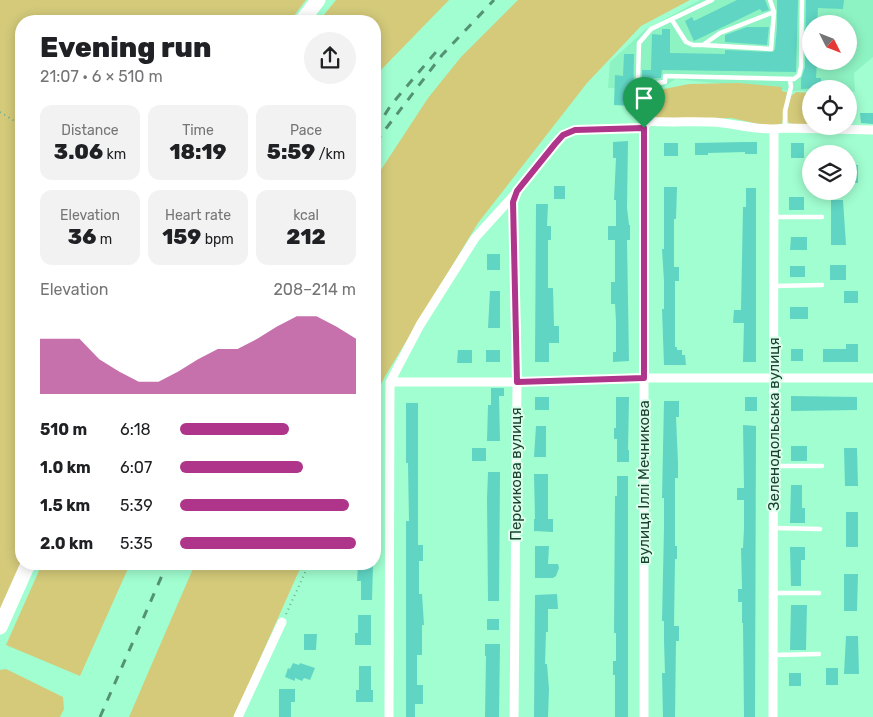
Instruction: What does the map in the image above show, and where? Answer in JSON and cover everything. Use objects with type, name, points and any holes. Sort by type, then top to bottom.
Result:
[{"type":"main road","points":[[307,15],[318,0]]},
{"type":"main road","points":[[0,627],[25,570]]},
{"type":"street","points":[[389,717],[390,382],[420,325],[475,238],[563,135],[575,130],[646,124],[711,122],[774,130],[785,128],[873,130]]},
{"type":"street","name":"вулиця Іллі Мечникова","points":[[644,717],[646,124]]},
{"type":"street","name":"Зеленодольська вулиця","points":[[773,717],[774,130]]},
{"type":"street","name":"Персикова вулиця","points":[[514,717],[517,382],[513,202],[517,191]]},
{"type":"street","points":[[390,382],[517,382],[644,378],[873,378]]},
{"type":"street","points":[[238,717],[282,622]]},
{"type":"lane","points":[[646,124],[647,94],[638,80],[639,43],[651,29],[712,0]]},
{"type":"lane","points":[[672,20],[686,42],[693,46],[771,49],[774,12],[770,0]]},
{"type":"lane","points":[[640,85],[665,82],[665,76],[794,79],[800,75],[801,67],[802,0]]},
{"type":"lane","points":[[702,45],[720,33],[774,12]]},
{"type":"lane","points":[[785,128],[785,111],[791,87],[790,79]]},
{"type":"lane","points":[[774,217],[822,217]]},
{"type":"lane","points":[[775,286],[822,285]]},
{"type":"lane","points":[[774,466],[822,466]]},
{"type":"lane","points":[[774,528],[820,528]]},
{"type":"lane","points":[[774,593],[818,593]]},
{"type":"lane","points":[[774,655],[819,654]]},
{"type":"path","points":[[0,112],[15,121]]},
{"type":"path","points":[[282,622],[306,570]]},
{"type":"shaded area","points":[[0,0],[306,0],[295,15],[15,15],[15,570],[18,570],[0,614]]},
{"type":"shaded area","points":[[336,0],[449,0],[381,70],[381,15],[324,15]]},
{"type":"shaded area","points":[[518,0],[690,0],[641,26],[587,83],[478,223],[381,385],[381,170],[428,98],[461,57]]},
{"type":"shaded area","points":[[700,0],[873,0],[873,57],[858,70],[858,15],[802,15],[802,70],[858,70],[854,73],[854,80],[802,80],[802,91],[791,91],[676,79],[660,89],[608,88],[610,62],[645,30]]},
{"type":"shaded area","points":[[738,83],[782,87],[782,91],[787,92],[782,125],[768,126],[731,118],[675,121],[654,118],[652,115],[651,104],[659,90],[689,84]]},
{"type":"shaded area","points":[[796,92],[802,92],[802,127],[795,127],[788,122],[791,96]]},
{"type":"shaded area","points":[[39,570],[127,570],[80,676],[6,645]]},
{"type":"shaded area","points":[[192,570],[299,570],[234,717],[129,717]]},
{"type":"shaded area","points":[[6,669],[63,697],[64,709],[60,717],[0,717],[0,670]]},
{"type":"building","points":[[737,0],[765,0],[769,10],[762,12],[760,9],[694,41],[685,21],[692,17],[694,21]]},
{"type":"building","points":[[777,0],[798,0],[796,72],[662,70],[661,78],[642,79],[642,70],[651,70],[652,34],[662,35],[662,29],[670,29],[670,53],[725,54],[725,50],[773,52],[775,49],[777,27]]},
{"type":"building","points":[[806,0],[844,0],[843,9],[818,8],[818,15],[806,15]]},
{"type":"building","points":[[747,27],[769,27],[767,45],[725,42],[725,35]]},
{"type":"building","points":[[624,54],[634,54],[633,106],[614,105],[615,75],[623,76]]},
{"type":"building","points":[[804,70],[816,70],[816,78],[821,78],[821,80],[802,80],[801,89],[801,79]]},
{"type":"building","points":[[860,113],[873,113],[873,124],[861,123]]},
{"type":"building","points":[[628,141],[627,208],[630,225],[630,240],[627,240],[629,361],[613,362],[613,352],[616,352],[616,321],[615,304],[611,304],[611,282],[615,282],[615,240],[608,240],[608,226],[616,226],[616,200],[614,200],[616,158],[613,158],[613,142]]},
{"type":"building","points":[[757,142],[757,154],[745,154],[745,152],[695,155],[695,143]]},
{"type":"building","points":[[664,143],[678,143],[678,156],[664,156]]},
{"type":"building","points":[[791,143],[804,143],[802,145],[802,158],[791,158]]},
{"type":"building","points":[[857,165],[858,165],[857,183]]},
{"type":"building","points":[[554,186],[565,186],[565,199],[554,199]]},
{"type":"building","points":[[664,187],[677,187],[676,219],[674,219],[674,267],[679,267],[679,281],[675,281],[675,347],[677,347],[677,350],[682,350],[682,355],[685,355],[686,365],[664,365],[662,249],[664,249]]},
{"type":"building","points":[[746,188],[756,188],[756,362],[743,362],[744,323],[733,323],[734,310],[741,310],[743,207],[746,207]]},
{"type":"building","points":[[789,197],[802,197],[802,200],[804,200],[804,210],[789,210]]},
{"type":"building","points":[[831,200],[843,200],[846,245],[831,245]]},
{"type":"building","points":[[536,204],[548,204],[547,226],[551,226],[551,240],[548,240],[548,288],[553,288],[554,326],[559,326],[559,343],[549,343],[549,362],[535,362]]},
{"type":"building","points":[[791,237],[807,237],[807,250],[790,250]]},
{"type":"building","points":[[487,254],[500,254],[500,270],[487,270]]},
{"type":"building","points":[[830,265],[846,265],[846,280],[830,280]]},
{"type":"building","points":[[790,266],[805,266],[805,277],[790,277]]},
{"type":"building","points":[[490,291],[500,291],[500,328],[488,328]]},
{"type":"building","points":[[844,291],[858,291],[858,303],[844,303]]},
{"type":"building","points":[[790,307],[808,307],[808,319],[790,319]]},
{"type":"building","points":[[846,344],[858,344],[858,362],[823,362],[823,349],[846,349]]},
{"type":"building","points":[[791,349],[803,349],[803,361],[791,361]]},
{"type":"building","points":[[458,350],[472,350],[472,363],[457,363]]},
{"type":"building","points":[[486,350],[500,350],[500,362],[486,362]]},
{"type":"building","points":[[491,388],[504,388],[504,396],[499,396],[500,441],[487,441],[488,405],[491,405]]},
{"type":"building","points":[[791,396],[857,397],[857,410],[791,411]]},
{"type":"building","points":[[535,397],[549,397],[549,410],[535,410]]},
{"type":"building","points":[[616,397],[629,397],[629,462],[617,462],[617,439],[614,439]]},
{"type":"building","points":[[745,397],[757,397],[757,411],[745,411]]},
{"type":"building","points":[[664,401],[679,401],[679,417],[676,417],[678,478],[675,478],[675,546],[677,546],[677,559],[675,559],[674,626],[679,626],[679,641],[676,641],[675,717],[663,717],[662,673],[665,673],[664,621],[662,621]]},
{"type":"building","points":[[406,403],[418,403],[418,545],[423,545],[423,561],[419,561],[419,594],[422,594],[424,625],[422,625],[422,655],[417,655],[417,685],[423,685],[423,704],[415,704],[415,717],[406,717],[406,521],[409,521],[408,463],[406,463]]},
{"type":"building","points":[[743,425],[756,426],[755,717],[744,717],[742,602],[738,602],[738,589],[742,589],[741,548],[743,548],[744,500],[737,500],[737,488],[744,488]]},
{"type":"building","points":[[536,426],[546,426],[546,457],[534,457]]},
{"type":"building","points":[[791,446],[807,446],[807,461],[791,461]]},
{"type":"building","points":[[472,448],[486,448],[486,461],[472,461]]},
{"type":"building","points":[[844,448],[857,448],[858,486],[845,486]]},
{"type":"building","points":[[488,472],[500,472],[499,601],[488,601]]},
{"type":"building","points":[[534,474],[548,474],[548,519],[553,519],[553,532],[534,531]]},
{"type":"building","points":[[617,476],[628,476],[628,717],[615,717],[615,675],[613,675],[613,661],[616,661],[616,633],[614,633],[615,496],[617,496]]},
{"type":"building","points":[[791,485],[802,485],[802,508],[805,508],[805,523],[790,523]]},
{"type":"building","points":[[846,512],[858,512],[858,547],[846,547]]},
{"type":"building","points":[[535,546],[549,546],[548,564],[558,564],[559,568],[556,576],[553,578],[535,578]]},
{"type":"building","points":[[790,547],[805,547],[805,560],[801,560],[801,586],[791,586]]},
{"type":"building","points":[[358,570],[373,570],[372,600],[361,600],[361,581],[357,581]]},
{"type":"building","points":[[844,574],[858,574],[857,611],[844,611]]},
{"type":"building","points":[[557,594],[558,609],[548,609],[548,632],[546,632],[545,664],[547,664],[549,689],[548,717],[534,717],[535,595]]},
{"type":"building","points":[[791,605],[807,605],[806,650],[790,650]]},
{"type":"building","points":[[358,615],[371,615],[371,645],[355,645],[355,633],[358,633]]},
{"type":"building","points":[[487,619],[499,619],[499,630],[487,630]]},
{"type":"building","points":[[304,634],[317,634],[316,650],[304,650]]},
{"type":"building","points":[[846,636],[858,636],[859,674],[844,674]]},
{"type":"building","points":[[485,644],[500,644],[499,717],[485,717]]},
{"type":"building","points":[[293,663],[299,665],[300,663],[315,668],[310,680],[304,678],[302,681],[295,678],[295,681],[285,677],[288,668],[290,669]]},
{"type":"building","points":[[359,666],[371,666],[373,702],[356,702],[356,690],[359,690]]},
{"type":"building","points":[[826,668],[838,668],[838,685],[826,685]]},
{"type":"building","points":[[789,673],[801,673],[801,686],[789,686]]},
{"type":"building","points":[[279,689],[295,689],[295,702],[291,702],[291,717],[279,717]]},
{"type":"railway","points":[[381,135],[442,55],[494,0]]},
{"type":"railway","points":[[381,121],[391,105],[441,46]]},
{"type":"railway","points":[[100,717],[164,570]]},
{"type":"route","points":[[644,128],[644,378],[517,382],[513,202],[517,191],[563,135],[575,130],[644,128]]}]
